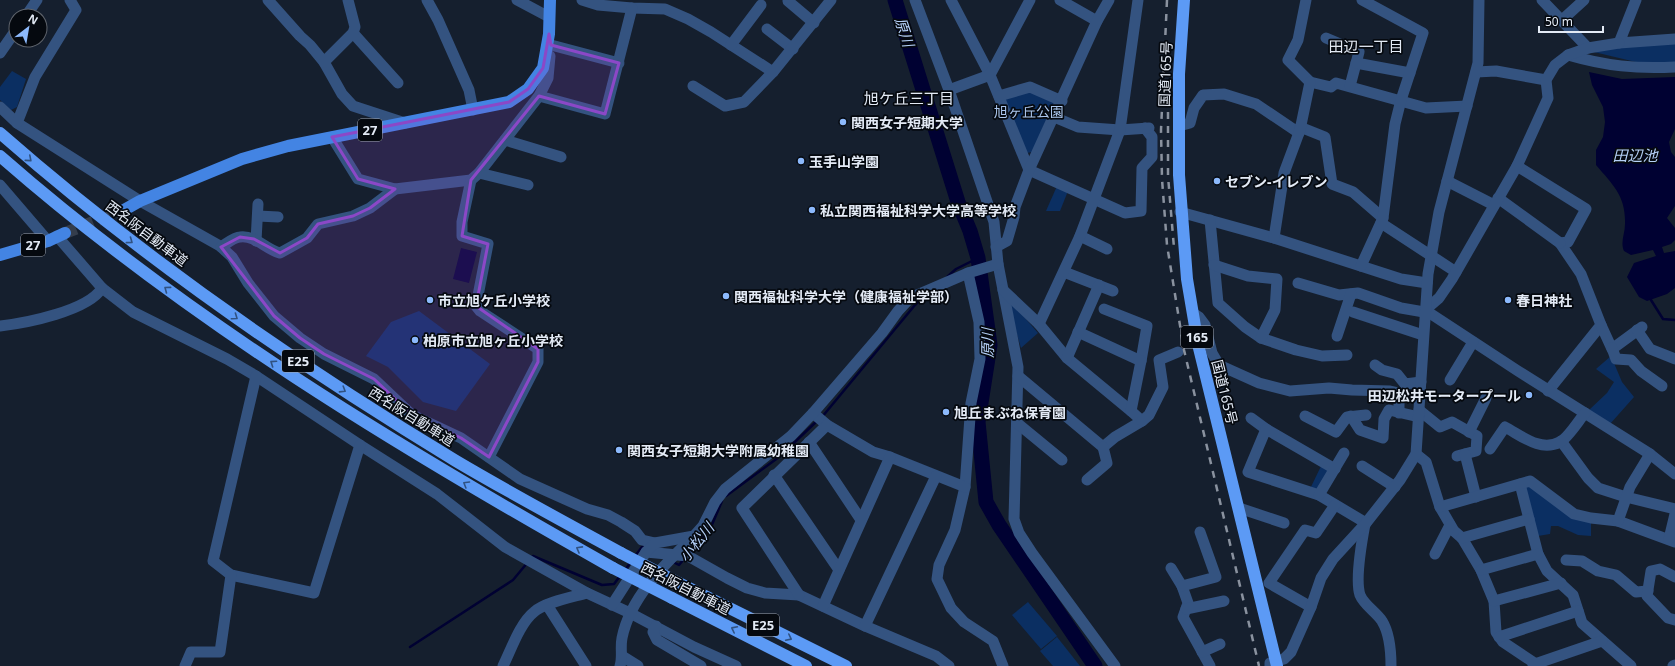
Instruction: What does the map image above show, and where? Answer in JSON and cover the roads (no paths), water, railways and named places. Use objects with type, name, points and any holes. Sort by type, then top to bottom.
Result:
[{"type":"highway","name":"国道165号","points":[[1184,0],[1179,74],[1179,126],[1180,212],[1187,279],[1198,344],[1239,508],[1274,664]]},
{"type":"highway","name":"西名阪自動車道","points":[[0,133],[78,200],[125,237],[220,307],[293,358],[457,461],[621,553],[679,584],[846,666]]},
{"type":"highway","name":"西名阪自動車道","points":[[0,156],[52,200],[145,273],[214,324],[299,381],[386,436],[506,508],[613,568],[806,666]]},
{"type":"main road","name":"27","points":[[124,210],[140,201],[242,159],[288,146],[509,102],[528,89],[542,68],[550,40],[550,0]]},
{"type":"main road","name":"27","points":[[0,255],[57,237]]},
{"type":"street","points":[[17,123],[35,77],[76,10],[70,0]]},
{"type":"street","points":[[268,0],[324,62],[342,94],[353,106],[405,123]]},
{"type":"street","points":[[324,62],[353,33],[355,27],[348,0]]},
{"type":"street","points":[[426,0],[438,20],[466,84],[473,110]]},
{"type":"street","points":[[518,0],[549,17]]},
{"type":"street","points":[[582,0],[598,4],[632,8],[667,5],[773,72]]},
{"type":"street","points":[[693,86],[725,106],[744,102],[793,49],[831,0]]},
{"type":"street","points":[[915,0],[949,90],[994,222],[996,247],[995,264],[1003,290],[1018,367],[1014,519],[1019,533],[1115,666]]},
{"type":"street","points":[[950,0],[990,75],[1029,170],[1126,213],[1141,211],[1142,168],[1152,157],[1152,137],[1147,128],[1120,130],[1078,127],[1054,117]]},
{"type":"street","points":[[949,90],[990,75],[1030,0]]},
{"type":"street","points":[[1060,0],[1096,21]]},
{"type":"street","points":[[996,247],[1007,241],[1014,217],[1015,207],[1029,170],[1062,100],[1096,21],[1109,0]]},
{"type":"street","points":[[1039,324],[1080,236],[1120,130],[1138,0]]},
{"type":"street","points":[[1306,0],[1298,40],[1288,60],[1310,82],[1331,87],[1336,83],[1350,86],[1426,108],[1467,106]]},
{"type":"street","points":[[1362,0],[1423,33],[1401,100],[1395,124],[1382,221],[1362,266]]},
{"type":"street","points":[[1274,664],[1284,659],[1291,652],[1311,607],[1321,578],[1333,559],[1366,523],[1395,487],[1416,454],[1427,283],[1439,212],[1478,63],[1479,0]]},
{"type":"street","points":[[1542,0],[1588,48]]},
{"type":"street","points":[[1562,20],[1584,0]]},
{"type":"street","points":[[1618,43],[1636,0]]},
{"type":"street","points":[[788,2],[814,23]]},
{"type":"street","points":[[731,45],[761,5]]},
{"type":"street","points":[[539,96],[605,114],[632,8]]},
{"type":"street","points":[[767,29],[793,49]]},
{"type":"street","points":[[353,33],[398,83]]},
{"type":"street","points":[[1326,38],[1359,52],[1350,86]]},
{"type":"street","points":[[1425,311],[1439,298],[1456,272],[1517,166],[1548,98],[1546,80],[1556,65],[1568,55],[1588,48],[1618,43],[1675,39]]},
{"type":"street","points":[[489,457],[538,362],[538,349],[480,311],[476,306],[488,244],[462,236],[462,222],[475,176],[539,96],[548,78],[550,40],[618,63]]},
{"type":"street","points":[[0,53],[8,42]]},
{"type":"street","points":[[1568,55],[1591,62],[1620,67],[1675,67]]},
{"type":"street","points":[[1356,63],[1410,73]]},
{"type":"street","points":[[1476,72],[1496,71],[1546,80]]},
{"type":"street","points":[[1274,238],[1284,173],[1299,130],[1310,82]]},
{"type":"street","points":[[999,96],[1030,87],[1062,100]]},
{"type":"street","points":[[1179,126],[1190,123],[1194,108],[1203,95],[1224,94],[1256,104],[1299,130],[1325,137],[1332,184],[1353,192],[1382,221],[1456,272]]},
{"type":"street","points":[[0,107],[17,123],[140,201],[221,247],[232,257],[248,283],[274,316],[300,338],[324,354],[374,379],[412,415],[461,438],[520,478],[587,510],[608,515],[635,530],[642,540],[655,544],[694,536]]},
{"type":"street","points":[[332,137],[358,179],[395,189],[475,176],[528,185]]},
{"type":"street","points":[[505,140],[561,157]]},
{"type":"street","points":[[1517,166],[1586,209],[1568,242],[1560,243]]},
{"type":"street","points":[[1447,181],[1496,202],[1560,243],[1581,274],[1616,359],[1631,360],[1642,371],[1662,386]]},
{"type":"street","points":[[0,185],[57,237],[102,288],[133,312],[227,359],[256,376],[437,494],[505,547],[587,593],[656,626],[694,647],[736,666]]},
{"type":"street","points":[[221,247],[240,237],[256,241],[274,252],[280,253],[308,238],[318,224],[353,216],[370,208],[395,189]]},
{"type":"street","points":[[256,241],[258,204]]},
{"type":"street","points":[[1180,212],[1274,238],[1401,278],[1427,283]]},
{"type":"street","points":[[258,216],[278,217]]},
{"type":"street","points":[[1210,220],[1218,303],[1245,327],[1261,338],[1296,350],[1322,356],[1347,355]]},
{"type":"street","points":[[1080,236],[1108,249]]},
{"type":"street","points":[[638,666],[621,661],[622,639],[630,613],[668,560],[675,555],[703,526],[715,502],[725,489],[791,436],[813,413],[882,333],[910,298],[970,272],[995,264]]},
{"type":"street","points":[[1214,266],[1248,276],[1277,279],[1275,310],[1261,338]]},
{"type":"street","points":[[970,272],[979,322],[980,359],[971,404],[965,487],[955,530],[939,565],[937,579],[952,608],[964,622],[993,641],[1003,666]]},
{"type":"street","points":[[1064,272],[1113,291]]},
{"type":"street","points":[[1298,283],[1339,295],[1358,293],[1401,308],[1425,311],[1650,454],[1675,474]]},
{"type":"street","points":[[1067,358],[1099,285]]},
{"type":"street","points":[[0,326],[36,321],[71,308],[93,298],[102,288]]},
{"type":"street","points":[[1003,290],[1039,324],[1067,358],[1142,421]]},
{"type":"street","points":[[1337,336],[1351,294]]},
{"type":"street","points":[[1104,309],[1147,326],[1131,411]]},
{"type":"street","points":[[1352,312],[1423,335]]},
{"type":"street","points":[[1193,313],[1206,325],[1212,353],[1219,365],[1259,382],[1290,391],[1330,388],[1390,391],[1399,393],[1399,412]]},
{"type":"street","points":[[1548,390],[1601,325]]},
{"type":"street","points":[[1612,348],[1640,329],[1650,349],[1675,359]]},
{"type":"street","points":[[1078,332],[1141,361]]},
{"type":"street","points":[[1450,380],[1473,342]]},
{"type":"street","points":[[1103,447],[1115,436],[1142,421],[1149,415],[1163,387],[1159,360],[1178,352]]},
{"type":"street","points":[[1375,365],[1382,370],[1397,374],[1405,384],[1421,382]]},
{"type":"street","points":[[256,376],[213,561],[232,575],[314,593],[360,445]]},
{"type":"street","points":[[1018,376],[1103,447],[1107,463],[1087,480]]},
{"type":"street","points":[[1476,497],[1461,455],[1476,451],[1473,436],[1486,398]]},
{"type":"street","points":[[1351,416],[1360,430],[1383,438],[1384,419],[1389,410],[1419,413],[1440,427],[1452,422],[1495,451],[1505,427],[1537,445],[1549,445],[1561,441],[1585,413]]},
{"type":"street","points":[[813,413],[827,425],[873,452],[890,457],[965,487]]},
{"type":"street","points":[[1305,416],[1336,432],[1347,417],[1366,415]]},
{"type":"street","points":[[1251,418],[1266,429],[1335,469]]},
{"type":"street","points":[[1017,423],[1062,460]]},
{"type":"street","points":[[799,595],[742,508],[774,475],[827,425]]},
{"type":"street","points":[[1266,429],[1248,472],[1319,495],[1366,523]]},
{"type":"street","points":[[1561,441],[1588,478],[1598,488],[1626,497],[1675,508]]},
{"type":"street","points":[[809,442],[862,520]]},
{"type":"street","points":[[1319,495],[1344,452]]},
{"type":"street","points":[[1416,454],[1426,462],[1440,507],[1450,525],[1462,538],[1481,570],[1494,601],[1496,632],[1502,642],[1536,665],[1602,641]]},
{"type":"street","points":[[1618,520],[1630,487],[1650,454]]},
{"type":"street","points":[[823,606],[890,457]]},
{"type":"street","points":[[1362,466],[1395,487]]},
{"type":"street","points":[[774,475],[839,570]]},
{"type":"street","points":[[865,626],[936,476]]},
{"type":"street","points":[[1440,507],[1530,481],[1574,514],[1591,518],[1618,520],[1672,541],[1675,514]]},
{"type":"street","points":[[1520,484],[1538,554],[1547,571],[1572,595],[1582,623],[1631,666]]},
{"type":"street","points":[[1311,607],[1270,583],[1305,530],[1316,533],[1335,505]]},
{"type":"street","points":[[1239,508],[1284,523]]},
{"type":"street","points":[[1462,538],[1529,519]]},
{"type":"street","points":[[1366,523],[1362,539],[1359,586],[1361,596],[1382,622],[1389,640],[1391,666]]},
{"type":"street","points":[[1435,554],[1450,525]]},
{"type":"street","points":[[1182,586],[1216,577],[1200,532]]},
{"type":"street","points":[[612,605],[646,552],[655,544]]},
{"type":"street","points":[[646,552],[688,556],[747,588],[765,593],[799,595],[865,626],[936,656],[950,666]]},
{"type":"street","points":[[1481,570],[1538,554]]},
{"type":"street","points":[[1566,560],[1582,561],[1598,571],[1616,575],[1636,592],[1648,591]]},
{"type":"street","points":[[1171,568],[1182,586],[1188,603],[1183,617],[1210,666]]},
{"type":"street","points":[[1675,577],[1660,569],[1652,571],[1647,596],[1668,618],[1675,620]]},
{"type":"street","points":[[185,666],[191,652],[220,652],[232,575]]},
{"type":"street","points":[[1494,601],[1560,583]]},
{"type":"street","points":[[503,666],[526,620],[535,610],[587,593]]},
{"type":"street","points":[[1186,609],[1224,601]]},
{"type":"street","points":[[547,605],[586,666]]},
{"type":"street","points":[[1499,637],[1578,611]]},
{"type":"street","points":[[656,626],[653,632],[657,640],[701,666]]},
{"type":"street","points":[[1202,652],[1220,644]]},
{"type":"water","name":"田辺池","points":[[1589,72],[1622,79],[1675,77],[1675,129],[1669,142],[1671,152],[1675,157],[1675,206],[1667,218],[1675,228],[1675,240],[1671,244],[1662,247],[1664,253],[1675,251],[1675,288],[1667,294],[1647,301],[1639,297],[1627,277],[1634,263],[1656,256],[1653,250],[1631,255],[1624,251],[1623,241],[1625,214],[1621,198],[1613,185],[1596,165],[1596,150],[1603,137],[1605,122],[1603,107],[1592,85]]},
{"type":"water","points":[[461,248],[477,252],[469,283],[453,279]]},
{"type":"waterway","name":"原川","points":[[895,0],[958,202],[970,231],[978,258],[990,345],[978,422],[986,502],[999,525],[1095,666]]},
{"type":"waterway","name":"小松川","points":[[947,277],[956,269],[978,258]]},
{"type":"waterway","name":"小松川","points":[[822,417],[923,297]]},
{"type":"waterway","points":[[1651,300],[1663,319],[1675,320]]},
{"type":"waterway","name":"小松川","points":[[726,496],[779,457],[818,420]]},
{"type":"waterway","name":"小松川","points":[[689,554],[711,527],[722,501]]},
{"type":"waterway","name":"小松川","points":[[635,556],[642,547],[645,548]]},
{"type":"waterway","name":"小松川","points":[[531,558],[533,556],[602,585],[614,584],[620,576]]},
{"type":"waterway","name":"小松川","points":[[673,562],[679,565],[684,559]]},
{"type":"waterway","name":"小松川","points":[[410,647],[513,580],[528,562]]},
{"type":"waterway","name":"小松川","points":[[625,570],[631,562]]},
{"type":"tunnel","points":[[65,233],[124,210]]},
{"type":"railway","points":[[1167,0],[1161,130],[1162,179],[1167,245],[1184,350],[1259,666]]},
{"type":"railway","points":[[1168,98],[1168,176],[1174,248]]},
{"type":"place","name":"関西女子短期大学","points":[[843,122]]},
{"type":"place","name":"玉手山学園","points":[[801,161]]},
{"type":"place","name":"セブン-イレブン","points":[[1217,181]]},
{"type":"place","name":"私立関西福祉科学大学高等学校","points":[[812,210]]},
{"type":"place","name":"関西福祉科学大学（健康福祉学部）","points":[[726,296]]},
{"type":"place","name":"市立旭ケ丘小学校","points":[[430,300]]},
{"type":"place","name":"春日神社","points":[[1508,300]]},
{"type":"place","name":"柏原市立旭ヶ丘小学校","points":[[415,340]]},
{"type":"place","name":"田辺松井モータープール","points":[[1529,395]]},
{"type":"place","name":"旭丘まぶね保育園","points":[[946,412]]},
{"type":"place","name":"関西女子短期大学附属幼稚園","points":[[619,450]]},
{"type":"district","name":"田辺一丁目","points":[[1366,46]]},
{"type":"district","name":"旭ケ丘三丁目","points":[[909,98]]},
{"type":"park label","name":"旭ヶ丘公園","points":[[1029,111]]}]
